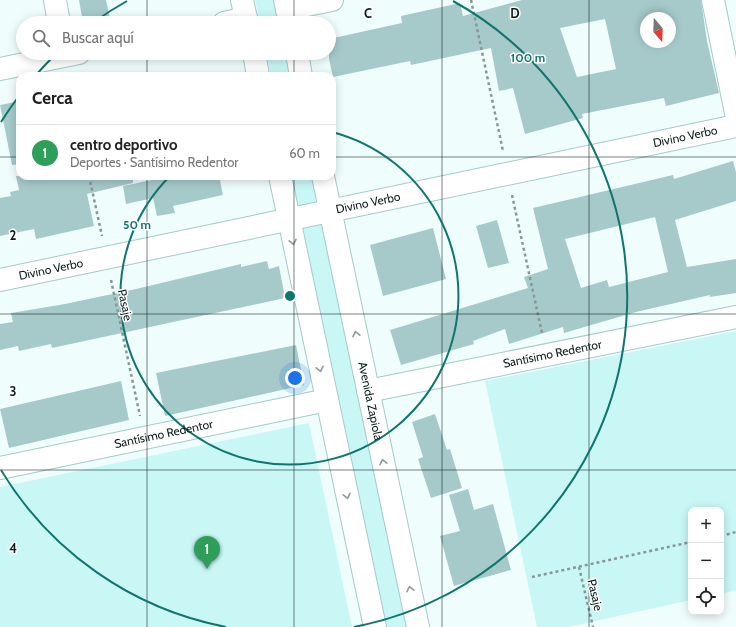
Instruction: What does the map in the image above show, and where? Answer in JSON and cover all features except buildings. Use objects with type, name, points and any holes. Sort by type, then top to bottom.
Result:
[{"type":"street","points":[[55,0],[58,16]]},
{"type":"street","points":[[288,11],[332,0]]},
{"type":"street","points":[[713,0],[736,113]]},
{"type":"street","points":[[0,70],[43,60]]},
{"type":"street","points":[[255,60],[257,72]]},
{"type":"street","points":[[298,60],[300,72]]},
{"type":"street","name":"Divino Verbo","points":[[0,280],[736,126]]},
{"type":"street","points":[[281,180],[375,627]]},
{"type":"street","name":"Avenida Zapiola","points":[[324,180],[418,627]]},
{"type":"street","name":"Santísimo Redentor","points":[[368,392],[736,317]]},
{"type":"street","name":"Santísimo Redentor","points":[[0,468],[327,400]]},
{"type":"path","name":"Pasaje","points":[[90,180],[144,438]]},
{"type":"path","points":[[724,535],[736,532]]},
{"type":"path","points":[[532,577],[688,543]]},
{"type":"path","name":"Pasaje","points":[[579,567],[593,627]]},
{"type":"shaded area","points":[[255,0],[276,0],[279,16],[258,16]]},
{"type":"shaded area","points":[[268,60],[288,60],[290,72],[270,72]]},
{"type":"shaded area","points":[[293,180],[313,180],[407,627],[387,627]]},
{"type":"shaded area","points":[[736,331],[736,590],[724,593],[724,507],[688,507],[688,601],[568,627],[537,627],[485,381]]},
{"type":"shaded area","points":[[309,423],[352,627],[0,627],[0,487]]},
{"type":"place","name":"centro deportivo","points":[[207,569]]}]
